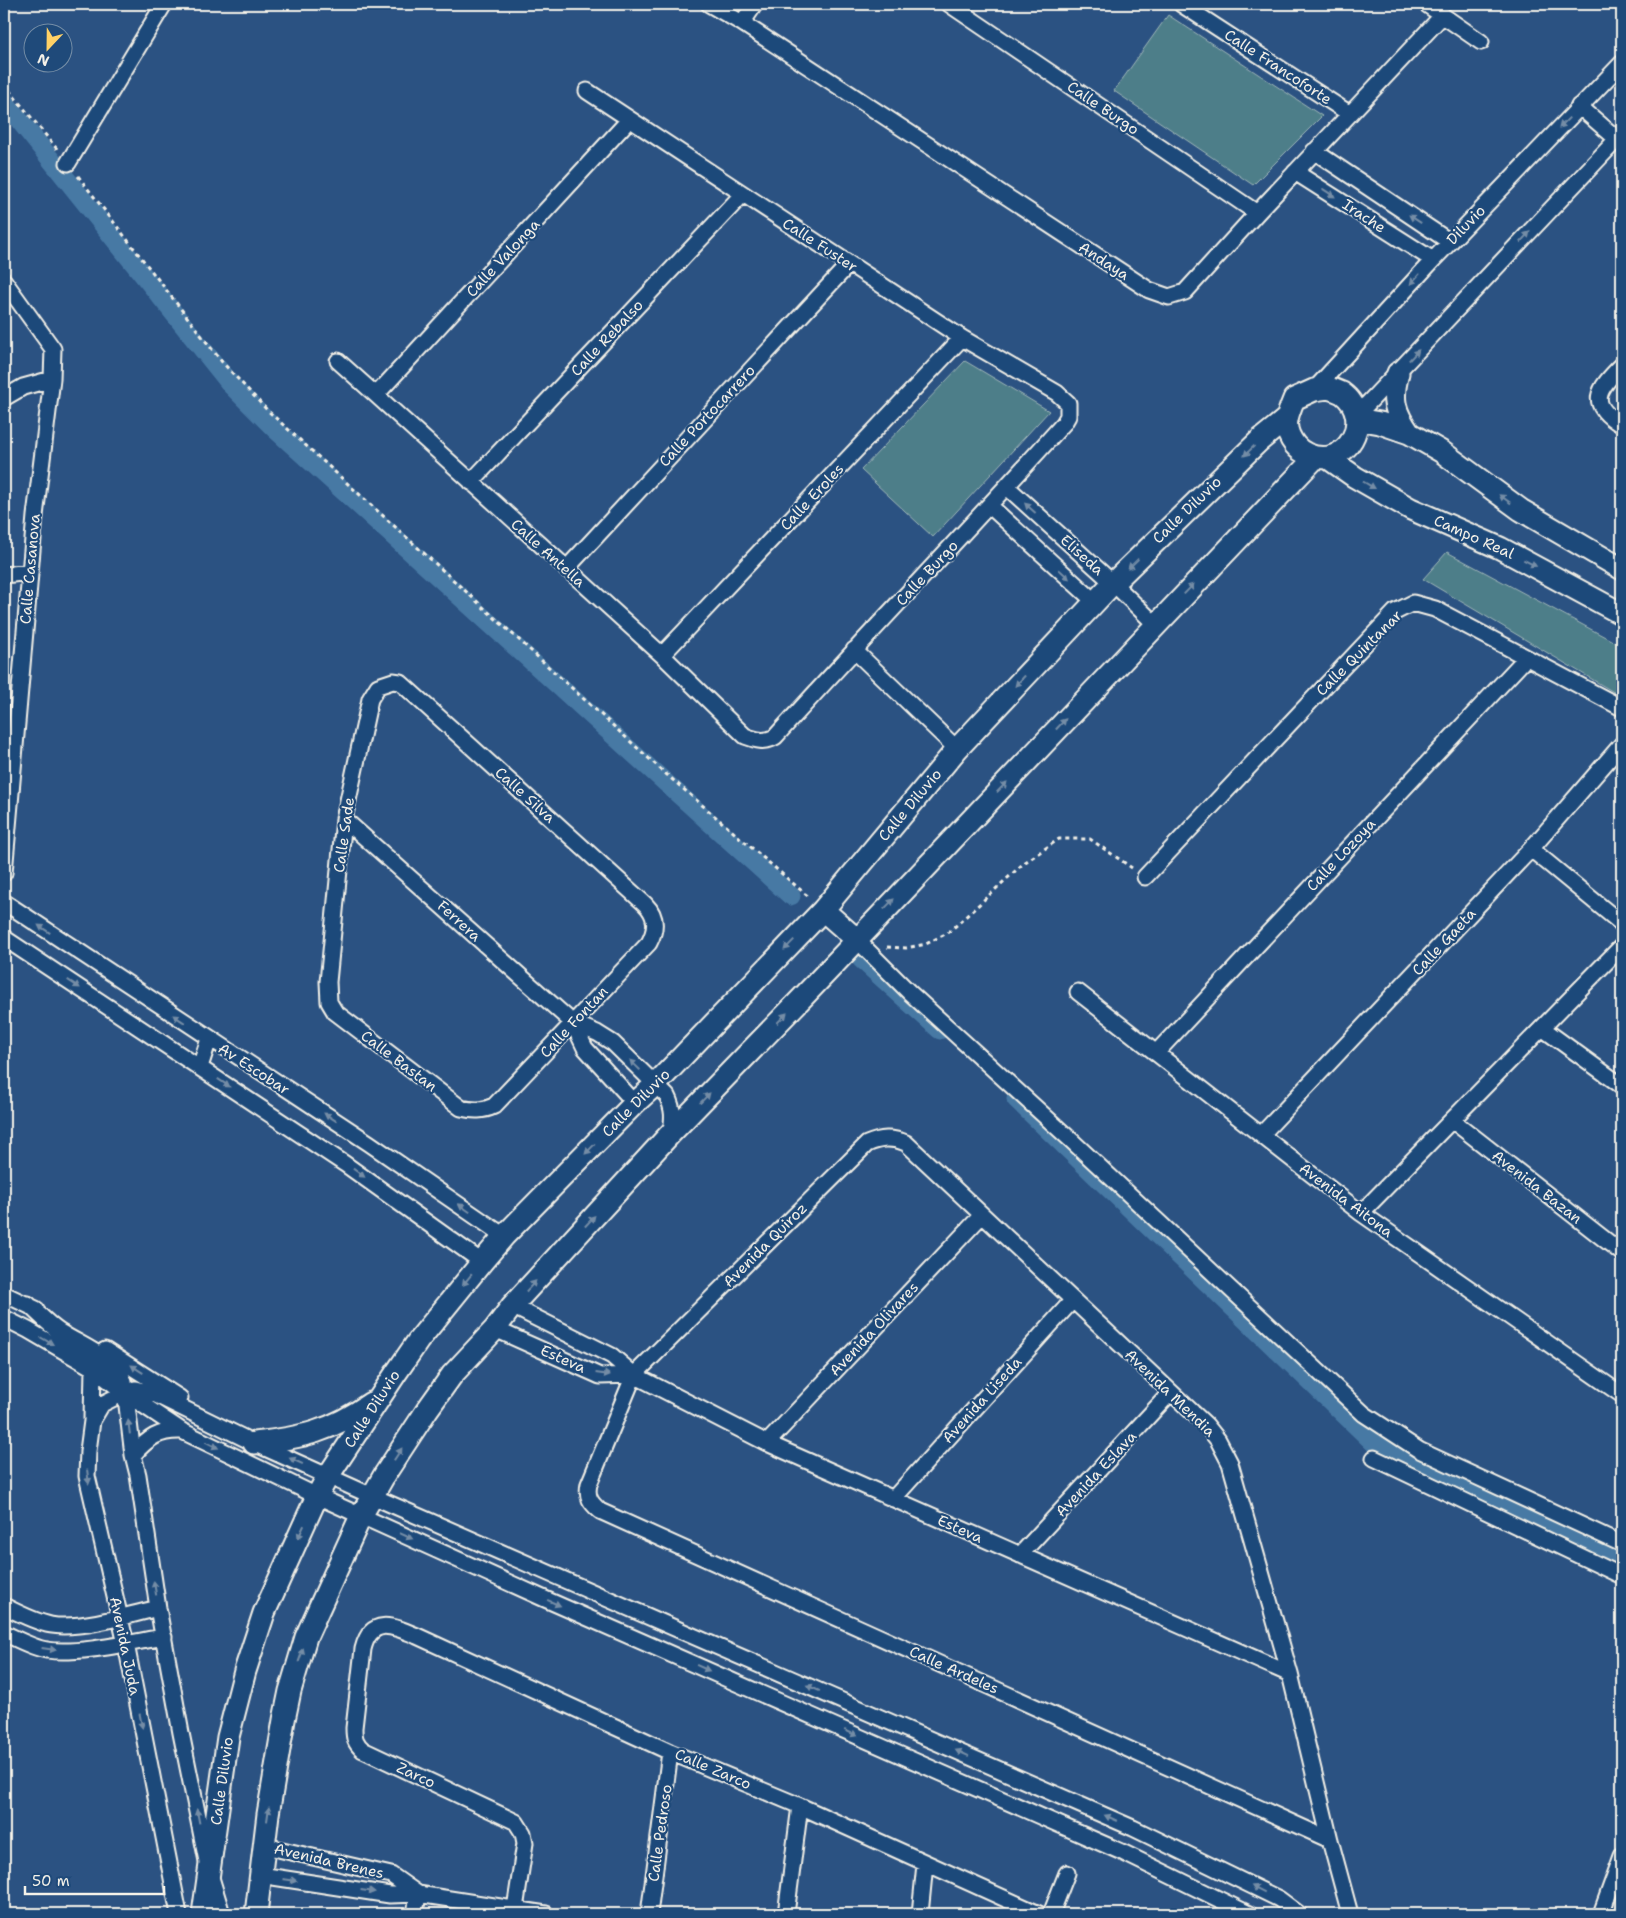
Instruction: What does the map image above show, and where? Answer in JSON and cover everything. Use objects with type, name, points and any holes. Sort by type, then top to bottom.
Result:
[{"type":"street","points":[[68,163],[164,4]]},
{"type":"street","name":"Andaya","points":[[709,4],[742,23],[1149,290],[1169,297],[1185,292],[1314,151],[1443,15]]},
{"type":"street","points":[[742,23],[755,4]]},
{"type":"street","name":"Calle Burgo","points":[[949,4],[1257,213]]},
{"type":"street","name":"Calle Francoforte","points":[[1181,4],[1350,114]]},
{"type":"street","points":[[1426,4],[1482,42]]},
{"type":"street","name":"Diluvio","points":[[1314,390],[1433,260],[1622,63]]},
{"type":"street","name":"Calle Fuster","points":[[587,91],[962,338],[1057,392]]},
{"type":"street","points":[[1356,418],[1620,137],[1579,106]]},
{"type":"street","name":"Calle Valonga","points":[[376,395],[629,120]]},
{"type":"street","name":"Irache","points":[[1314,151],[1450,242]]},
{"type":"street","name":"Irache","points":[[1295,172],[1433,260]]},
{"type":"street","name":"Calle Rebalso","points":[[471,482],[743,194]]},
{"type":"street","name":"Calle Portocarrero","points":[[566,569],[849,264]]},
{"type":"street","name":"Calle Casanova","points":[[4,281],[53,349],[52,379],[35,516],[4,874]]},
{"type":"street","name":"Calle Eroles","points":[[662,656],[962,338]]},
{"type":"street","name":"Calle Antella","points":[[338,361],[662,656],[745,736],[760,741]]},
{"type":"street","points":[[1622,365],[1604,383],[1599,396],[1601,407],[1610,418],[1622,425]]},
{"type":"street","points":[[1398,372],[1394,388],[1396,411],[1409,433]]},
{"type":"street","points":[[4,398],[23,387],[52,379]]},
{"type":"street","points":[[256,1914],[281,1735],[297,1666],[306,1637],[372,1496],[407,1439],[452,1375],[495,1329],[512,1306],[671,1133],[803,997],[1155,624],[1321,458],[1344,450],[1354,437],[1356,418],[1352,405],[1342,393],[1328,388],[1314,390],[1294,399],[1286,419],[1288,436],[1299,450],[1321,458]]},
{"type":"street","name":"Calle Burgo","points":[[760,741],[775,737],[990,506],[1064,423],[1068,416],[1068,404],[1057,392]]},
{"type":"street","points":[[1356,418],[1380,423],[1409,433],[1442,452],[1521,510],[1622,569]]},
{"type":"street","name":"Calle Diluvio","points":[[203,1914],[228,1736],[245,1671],[264,1613],[328,1476],[378,1398],[418,1341],[504,1236],[655,1085],[822,910],[957,749],[1095,602],[1259,441],[1286,419]]},
{"type":"street","name":"Campo Real","points":[[1321,458],[1412,510],[1500,548],[1552,574],[1622,614]]},
{"type":"street","name":"Eliseda","points":[[1007,486],[1155,624]]},
{"type":"street","name":"Eliseda","points":[[990,506],[1095,602]]},
{"type":"street","points":[[4,575],[30,572]]},
{"type":"street","name":"Calle Quintanar","points":[[1145,876],[1395,612],[1412,603],[1435,609],[1622,708]]},
{"type":"street","points":[[854,650],[957,749]]},
{"type":"street","name":"Calle Lozoya","points":[[1156,1053],[1526,658]]},
{"type":"street","name":"Calle Silva","points":[[385,683],[392,680],[400,682],[645,904],[650,909],[655,925]]},
{"type":"street","name":"Calle Sade","points":[[328,996],[344,819],[370,699],[374,690],[385,683]]},
{"type":"street","name":"Calle Gaeta","points":[[1261,1135],[1531,849],[1622,744]]},
{"type":"street","name":"Ferrera","points":[[344,819],[573,1023],[597,1033],[613,1043],[666,1096],[672,1106],[674,1117],[671,1133]]},
{"type":"street","points":[[1531,849],[1622,924]]},
{"type":"street","name":"Av Escobar","points":[[4,902],[369,1143],[504,1236]]},
{"type":"street","points":[[822,910],[856,939],[909,992],[1072,1141],[1364,1414],[1419,1450],[1622,1544]]},
{"type":"street","name":"Calle Fontan","points":[[482,1111],[494,1106],[649,943],[654,933],[655,925]]},
{"type":"street","points":[[4,938],[345,1164],[482,1262]]},
{"type":"street","points":[[1361,1213],[1622,946]]},
{"type":"street","name":"Avenida Aitona","points":[[1078,992],[1361,1213],[1622,1394]]},
{"type":"street","name":"Calle Bastan","points":[[328,996],[330,1007],[335,1012],[462,1108],[482,1111]]},
{"type":"street","name":"Ferrera","points":[[573,1023],[585,1048],[635,1103]]},
{"type":"street","points":[[1542,1028],[1622,1086]]},
{"type":"street","points":[[200,1067],[209,1039]]},
{"type":"street","name":"Avenida Bazan","points":[[1452,1120],[1622,1253]]},
{"type":"street","name":"Avenida Quiroz","points":[[634,1375],[867,1144],[884,1138],[906,1143]]},
{"type":"street","name":"Avenida Mendia","points":[[906,1143],[1206,1425],[1218,1440],[1230,1463],[1290,1674],[1350,1914]]},
{"type":"street","name":"Avenida Olivares","points":[[767,1444],[982,1215]]},
{"type":"street","name":"Avenida Juda","points":[[4,1294],[28,1304],[116,1356],[245,1438]]},
{"type":"street","name":"Avenida Liseda","points":[[893,1499],[1072,1301]]},
{"type":"street","name":"Avenida Juda","points":[[28,1304],[58,1331],[107,1361],[119,1371],[124,1381],[133,1455],[138,1475],[158,1608],[209,1871],[222,1914]]},
{"type":"street","name":"Esteva","points":[[512,1306],[612,1356],[634,1375],[767,1444],[1290,1674]]},
{"type":"street","points":[[4,1318],[93,1368],[125,1393],[182,1431],[361,1516],[545,1599],[1124,1853],[1249,1914]]},
{"type":"street","name":"Esteva","points":[[495,1329],[600,1376],[634,1375]]},
{"type":"street","points":[[92,1421],[93,1368]]},
{"type":"street","name":"Calle Ardeles","points":[[634,1375],[588,1492],[592,1504],[600,1511],[1330,1840]]},
{"type":"street","name":"Avenida Juda","points":[[179,1914],[126,1644],[87,1476],[92,1421],[102,1404],[130,1390],[136,1389],[156,1395],[372,1496],[1133,1828],[1279,1899],[1299,1914]]},
{"type":"street","name":"Avenida Eslava","points":[[1020,1555],[1171,1392]]},
{"type":"street","points":[[245,1438],[288,1439],[320,1431],[350,1417],[378,1398]]},
{"type":"street","points":[[133,1455],[146,1440],[154,1436],[168,1430],[182,1431]]},
{"type":"street","points":[[1374,1458],[1622,1576]]},
{"type":"street","points":[[4,1606],[50,1625],[70,1625],[120,1618],[158,1608]]},
{"type":"street","name":"Zarco","points":[[386,1626],[378,1626],[371,1631],[366,1639],[354,1728],[354,1739],[357,1746],[510,1818],[520,1827],[525,1843],[516,1909]]},
{"type":"street","name":"Calle Zarco","points":[[386,1626],[417,1636],[670,1752],[800,1806],[1039,1914]]},
{"type":"street","points":[[4,1633],[47,1650],[69,1651],[164,1637]]},
{"type":"street","name":"Calle Pedroso","points":[[649,1914],[670,1752]]},
{"type":"street","points":[[786,1914],[800,1806]]},
{"type":"street","name":"Avenida Brenes","points":[[265,1846],[390,1875],[418,1894]]},
{"type":"street","points":[[1601,1914],[1622,1856]]},
{"type":"street","points":[[920,1914],[925,1864]]},
{"type":"street","points":[[1051,1914],[1067,1874]]},
{"type":"street","name":"Avenida Brenes","points":[[260,1876],[390,1894],[418,1894],[546,1914]]},
{"type":"street","points":[[415,1914],[418,1894]]},
{"type":"path","points":[[4,84],[68,163],[222,362],[267,410],[666,774],[822,910]]},
{"type":"path","points":[[856,939],[876,946],[906,948],[926,944],[949,932],[1024,863],[1059,839],[1090,839],[1145,876]]},
{"type":"green space","points":[[1168,15],[1322,116],[1253,185],[1114,91]]},
{"type":"green space","points":[[965,361],[1049,411],[933,537],[861,470]]},
{"type":"green space","points":[[1447,552],[1622,646],[1622,697],[1423,579]]},
{"type":"waterway","points":[[4,101],[232,386],[276,430],[791,896]]},
{"type":"waterway","points":[[861,959],[940,1030]]},
{"type":"waterway","points":[[1016,1099],[1374,1443],[1418,1465],[1622,1556]]}]
